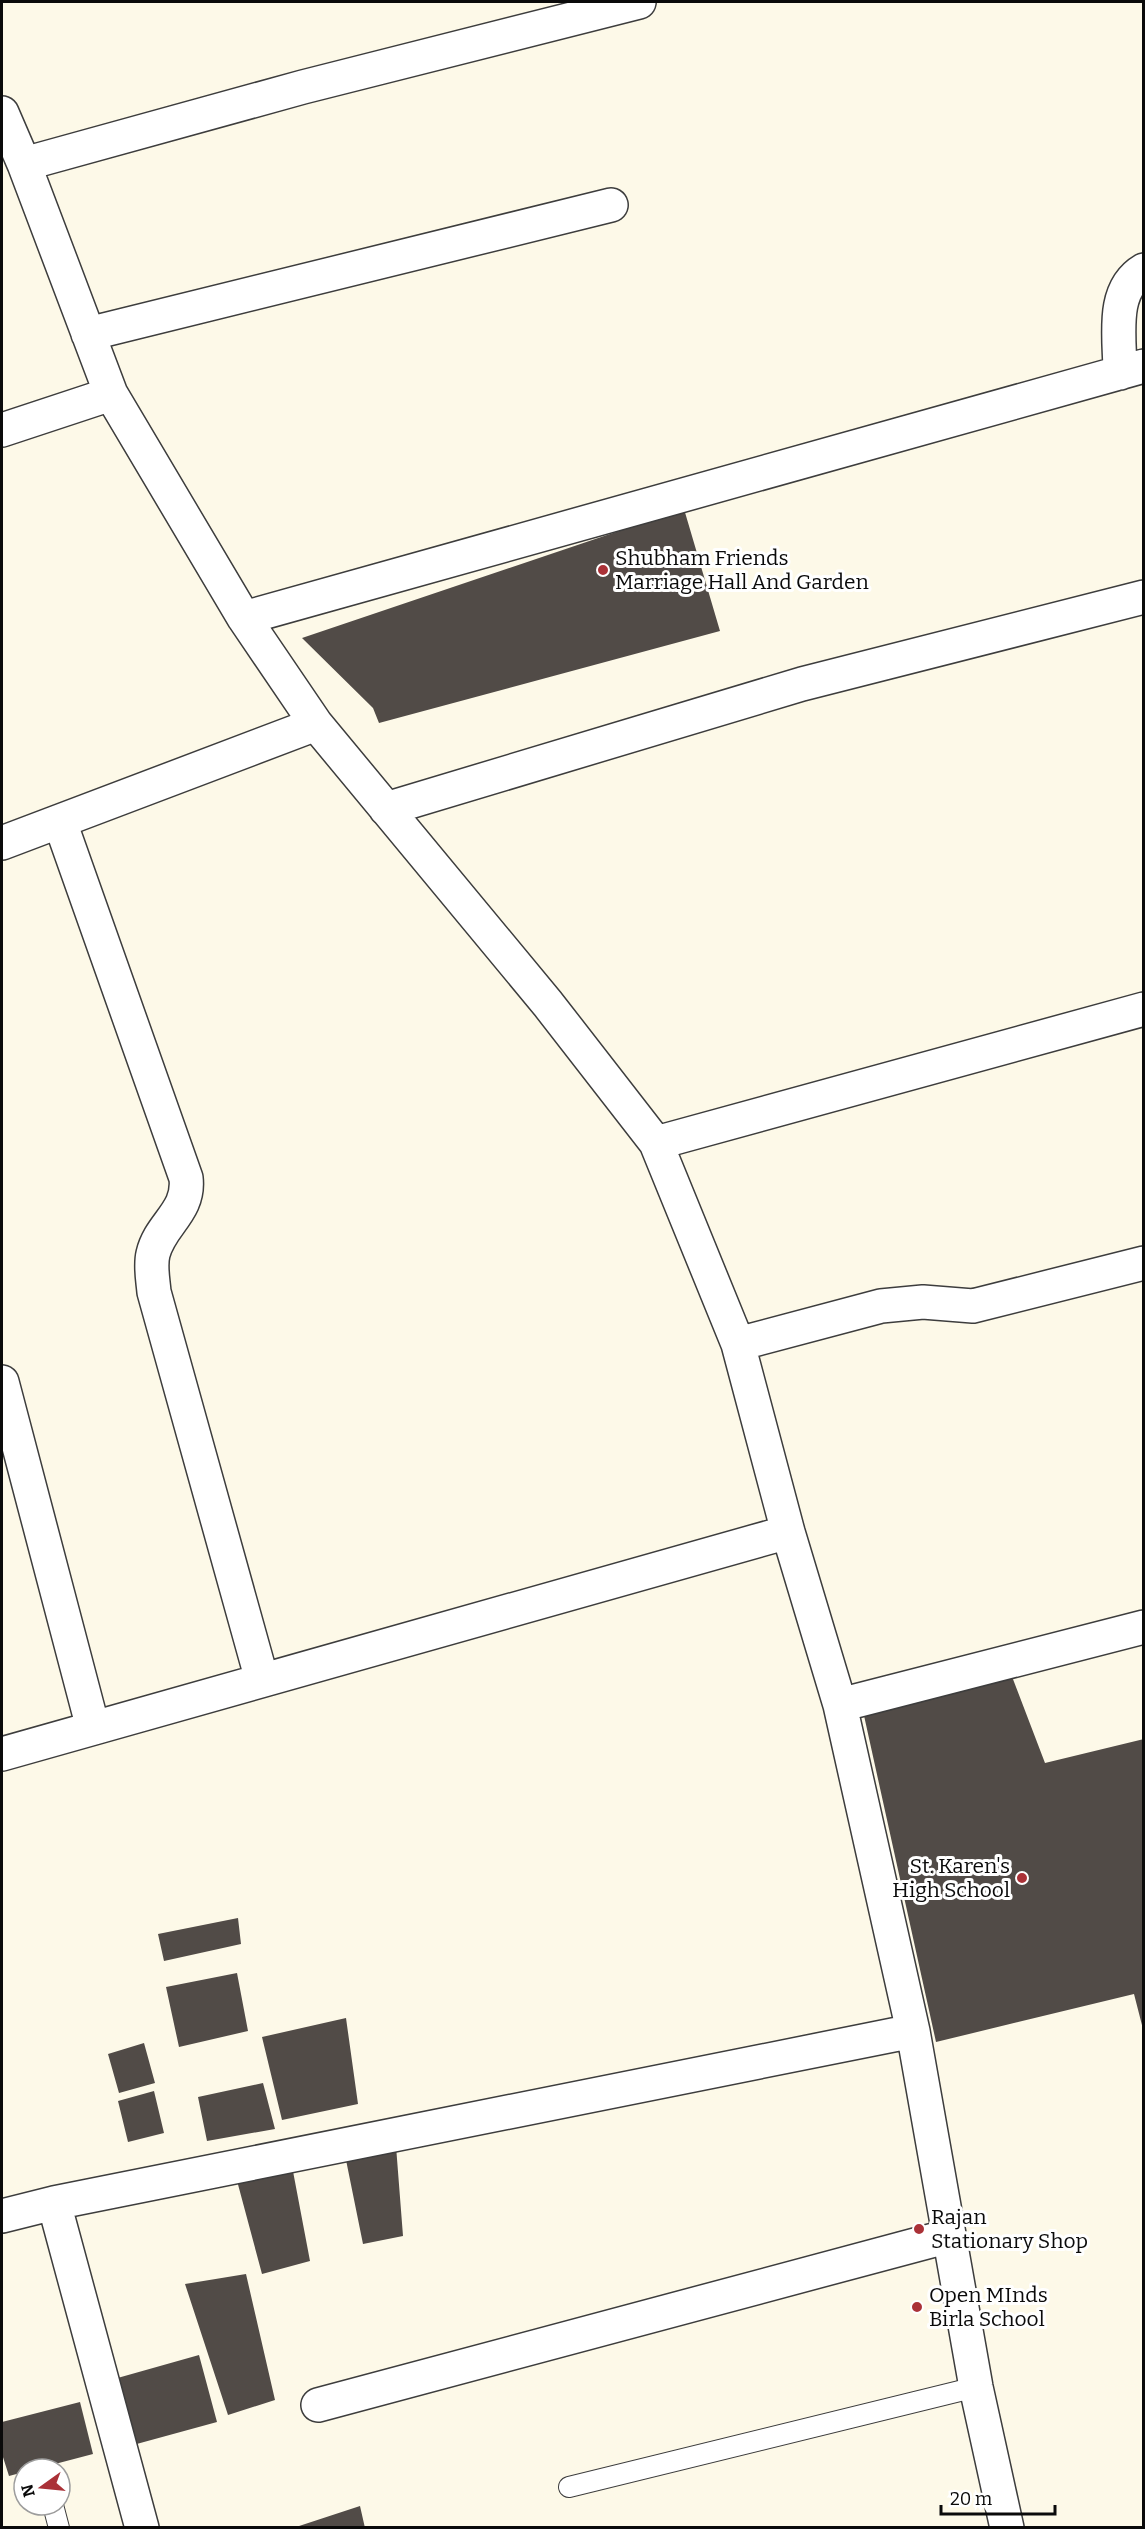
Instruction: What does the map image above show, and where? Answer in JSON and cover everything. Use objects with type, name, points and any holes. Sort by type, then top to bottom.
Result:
[{"type":"street","points":[[24,164],[303,87],[639,2]]},
{"type":"street","points":[[2,113],[24,164],[111,394],[244,618],[316,724],[548,1004],[656,1143],[738,1344],[788,1532],[840,1705],[913,2031],[976,2387],[1007,2528]]},
{"type":"street","points":[[88,334],[611,205]]},
{"type":"street","points":[[244,618],[1132,369],[1119,315],[1123,292],[1130,280],[1143,270]]},
{"type":"street","points":[[2,430],[111,394]]},
{"type":"street","points":[[386,809],[802,684],[1143,597]]},
{"type":"street","points":[[2,843],[316,724]]},
{"type":"street","points":[[60,822],[186,1179],[187,1192],[183,1204],[157,1241],[152,1256],[154,1292],[262,1680]]},
{"type":"street","points":[[656,1143],[1143,1009]]},
{"type":"street","points":[[738,1344],[881,1306],[923,1302],[973,1306],[1143,1263]]},
{"type":"street","points":[[2,1383],[6,1418],[93,1728]]},
{"type":"street","points":[[2,1754],[788,1532]]},
{"type":"street","points":[[840,1705],[1143,1626]]},
{"type":"street","points":[[2,2216],[54,2203],[913,2031]]},
{"type":"street","points":[[54,2203],[142,2528]]},
{"type":"street","points":[[318,2405],[949,2236]]},
{"type":"lane","points":[[569,2487],[976,2387]]},
{"type":"building","name":"Shubham Friends Marriage Hall And Garden","points":[[684,509],[720,631],[379,723],[373,708],[302,638]]},
{"type":"building","name":"St. Karen's High School","points":[[1011,1674],[1045,1763],[1144,1739],[1144,2033],[1134,1994],[936,2042],[863,1711]]},
{"type":"building","points":[[238,1918],[241,1944],[164,1961],[158,1934]]},
{"type":"building","points":[[237,1973],[248,2031],[179,2047],[166,1987]]},
{"type":"building","points":[[346,2018],[358,2104],[282,2120],[262,2037]]},
{"type":"building","points":[[144,2043],[155,2083],[119,2093],[108,2054]]},
{"type":"building","points":[[263,2083],[275,2129],[207,2141],[198,2097]]},
{"type":"building","points":[[154,2091],[164,2133],[128,2142],[118,2101]]},
{"type":"building","points":[[396,2146],[403,2236],[363,2244],[345,2155]]},
{"type":"building","points":[[292,2166],[310,2261],[262,2274],[236,2177]]},
{"type":"building","points":[[246,2274],[275,2400],[228,2415],[185,2284]]},
{"type":"building","points":[[199,2355],[217,2422],[133,2445],[114,2379]]},
{"type":"building","points":[[80,2402],[93,2454],[72,2460],[72,2457],[12,2457],[12,2475],[9,2476],[2,2454],[2,2422]]},
{"type":"building","points":[[360,2506],[365,2528],[296,2528],[296,2527]]},
{"type":"place","name":"Shubham Friends Marriage Hall And Garden","points":[[603,570]]},
{"type":"place","name":"St. Karen's High School","points":[[1022,1878]]},
{"type":"place","name":"Rajan Stationary Shop","points":[[919,2229]]},
{"type":"place","name":"Open MInds Birla School","points":[[917,2307]]}]
